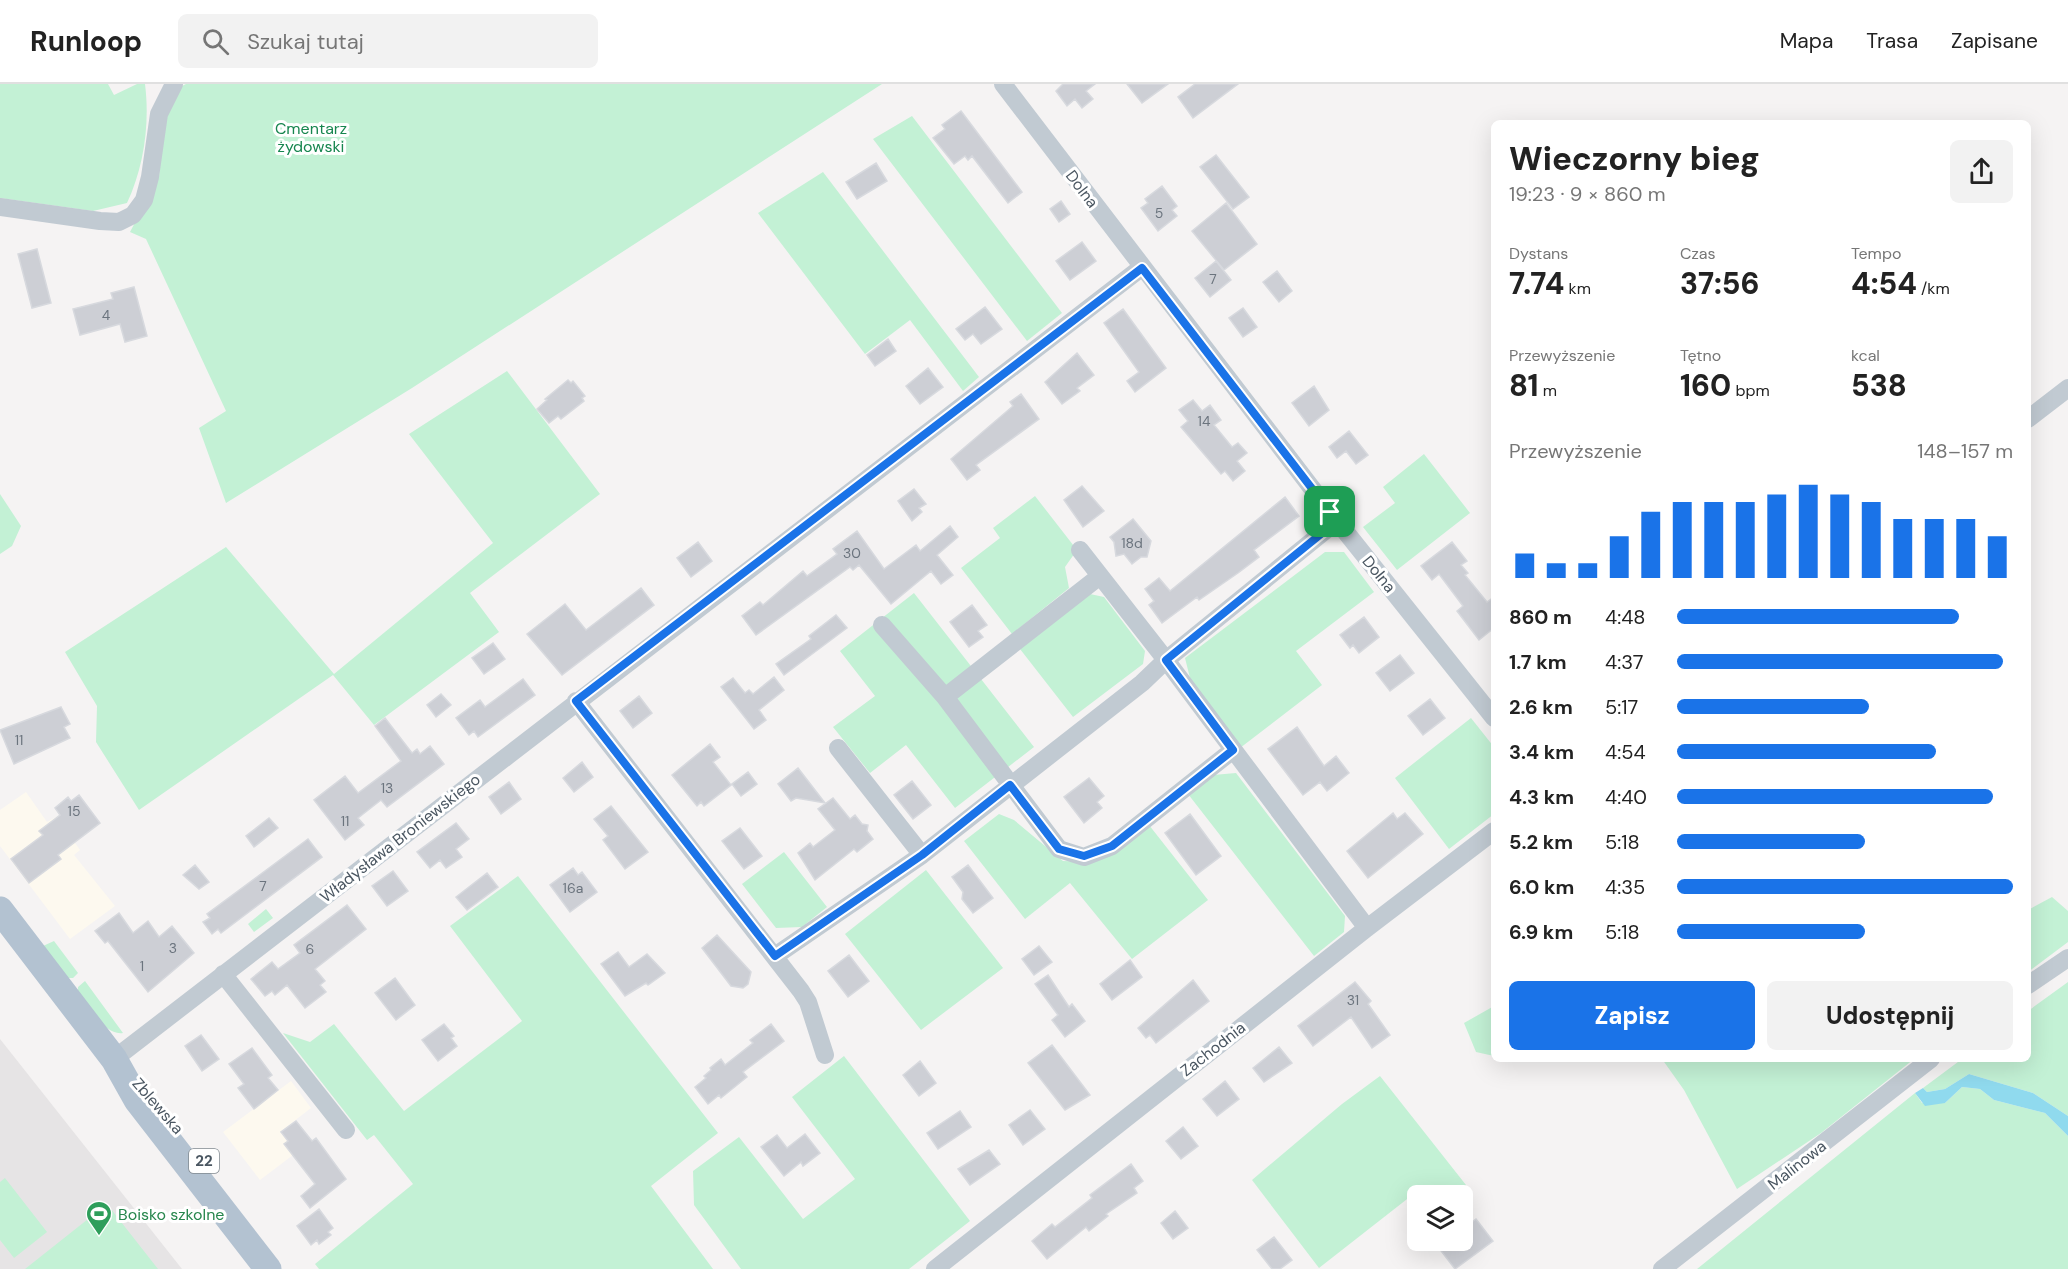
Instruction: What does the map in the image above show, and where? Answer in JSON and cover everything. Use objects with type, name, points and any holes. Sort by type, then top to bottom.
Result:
[{"type":"main road","name":"Zblewska","points":[[0,910],[114,1059],[137,1100],[268,1269]]},
{"type":"main road","name":"Zblewska","points":[[114,1059],[149,1090],[287,1269]]},
{"type":"street","points":[[0,207],[100,221],[118,222],[133,215],[144,200],[159,114],[174,84]]},
{"type":"street","name":"Dolna","points":[[1003,84],[1337,521],[1491,714]]},
{"type":"street","name":"Władysława Broniewskiego","points":[[114,1059],[576,701],[1142,268]]},
{"type":"street","points":[[2031,417],[2068,388]]},
{"type":"street","points":[[775,956],[922,855],[1142,683],[1166,660],[1337,521]]},
{"type":"street","points":[[1080,549],[1367,928]]},
{"type":"street","points":[[945,697],[1100,576]]},
{"type":"street","points":[[882,625],[945,697],[1059,849],[1084,856],[1112,846],[1233,750]]},
{"type":"street","points":[[576,701],[775,956],[808,1002],[825,1055]]},
{"type":"street","points":[[838,748],[922,855]]},
{"type":"street","name":"Zachodnia","points":[[935,1269],[1367,928],[1491,833]]},
{"type":"street","points":[[2031,983],[2068,958]]},
{"type":"street","points":[[223,974],[346,1130]]},
{"type":"street","name":"Malinowa","points":[[1662,1269],[1927,1062]]},
{"type":"shaded area","points":[[26,792],[47,822],[60,815],[80,839],[75,843],[80,850],[74,855],[115,906],[70,939],[0,846],[0,810]]},
{"type":"shaded area","points":[[0,1039],[182,1269],[0,1269]]},
{"type":"shaded area","points":[[291,1081],[311,1108],[280,1132],[297,1152],[260,1180],[223,1132]]},
{"type":"green space","points":[[0,84],[108,84],[114,95],[137,84],[145,84],[147,114],[144,145],[138,175],[127,203],[93,211],[0,198]]},
{"type":"green space","name":"Cmentarz żydowski","points":[[186,84],[882,84],[412,388],[226,503],[199,428],[226,411],[146,239],[130,232],[159,177],[164,118],[180,87]]},
{"type":"green space","points":[[912,116],[1062,313],[1027,341],[873,139]]},
{"type":"green space","points":[[823,172],[979,377],[963,391],[910,320],[865,354],[758,213]]},
{"type":"green space","points":[[507,371],[600,494],[470,593],[499,632],[374,725],[333,675],[139,810],[96,742],[97,706],[65,652],[226,547],[334,674],[493,543],[409,434]]},
{"type":"green space","points":[[1424,454],[1470,513],[1397,570],[1363,527],[1395,503],[1383,487]]},
{"type":"green space","points":[[0,494],[21,526],[12,546],[0,554]]},
{"type":"green space","points":[[1035,496],[1077,550],[1065,567],[1069,588],[1012,634],[961,568],[1000,538],[993,528]]},
{"type":"green space","points":[[1325,552],[1344,552],[1374,592],[1296,651],[1322,685],[1240,748],[1191,682],[1185,658]]},
{"type":"green space","points":[[914,593],[1034,747],[955,808],[906,745],[870,773],[833,727],[875,696],[840,651]]},
{"type":"green space","points":[[1090,594],[1104,597],[1145,651],[1143,664],[1073,717],[1020,649]]},
{"type":"green space","points":[[1471,718],[1491,743],[1491,816],[1449,849],[1395,778]]},
{"type":"green space","points":[[1236,773],[1345,916],[1344,932],[1314,956],[1188,794],[1213,775]]},
{"type":"green space","points":[[999,814],[1014,820],[1063,861],[1094,862],[1149,825],[1208,900],[1132,959],[1070,883],[1025,919],[964,841]]},
{"type":"green space","points":[[784,852],[827,907],[802,927],[776,928],[742,884]]},
{"type":"green space","points":[[926,870],[1003,968],[921,1030],[845,934]]},
{"type":"green space","points":[[518,876],[718,1133],[651,1186],[713,1269],[319,1269],[315,1264],[413,1184],[374,1135],[367,1140],[283,1033],[310,1042],[334,1024],[404,1111],[522,1021],[450,926]]},
{"type":"green space","points":[[2052,897],[2068,911],[2068,942],[2031,970],[2031,908]]},
{"type":"green space","points":[[266,909],[273,918],[254,932],[248,924]]},
{"type":"green space","points":[[54,941],[78,973],[73,978],[68,978],[43,946]]},
{"type":"green space","points":[[85,981],[123,1033],[116,1033],[103,1025],[78,992],[78,987]]},
{"type":"green space","points":[[2068,982],[2068,1116],[2033,1093],[1969,1074],[1945,1089],[1927,1092],[1923,1088],[1958,1062],[2031,1062],[2031,1009]]},
{"type":"green space","points":[[1491,1008],[1491,1055],[1476,1052],[1464,1023]]},
{"type":"green space","points":[[844,1056],[970,1221],[909,1269],[741,1269],[694,1205],[693,1171],[739,1137],[803,1219],[855,1179],[792,1097]]},
{"type":"green space","points":[[1664,1062],[1910,1062],[1821,1133],[1737,1189],[1684,1090]]},
{"type":"green space","points":[[1380,1076],[1466,1185],[1407,1185],[1407,1199],[1319,1268],[1252,1180],[1342,1104]]},
{"type":"green space","points":[[1962,1087],[1980,1089],[1994,1100],[2045,1113],[2068,1136],[2068,1269],[1697,1269],[1915,1093],[1922,1103],[1945,1103]]},
{"type":"green space","points":[[5,1178],[47,1232],[14,1258],[0,1240],[0,1182]]},
{"type":"green space","name":"Boisko szkolne","points":[[107,1204],[158,1269],[25,1269]]},
{"type":"water","points":[[1969,1074],[2033,1093],[2068,1116],[2068,1136],[2045,1113],[1994,1100],[1980,1089],[1962,1087],[1945,1103],[1925,1106],[1915,1093],[1923,1088],[1927,1092],[1945,1089]]},
{"type":"building","points":[[1063,84],[1095,84],[1086,91],[1093,99],[1082,108],[1075,99],[1067,106],[1056,91]]},
{"type":"building","points":[[1127,84],[1168,84],[1142,103]]},
{"type":"building","points":[[1195,84],[1238,84],[1193,118],[1178,97]]},
{"type":"building","points":[[961,111],[1022,192],[1008,203],[972,156],[968,160],[965,156],[954,164],[933,138],[945,129],[942,125]]},
{"type":"building","points":[[1216,155],[1249,197],[1233,209],[1200,167]]},
{"type":"building","points":[[876,163],[887,181],[857,199],[846,182]]},
{"type":"building","points":[[1162,186],[1177,206],[1172,210],[1177,216],[1158,231],[1141,208],[1148,203],[1145,199]]},
{"type":"building","points":[[1061,201],[1070,214],[1059,222],[1050,209]]},
{"type":"building","points":[[1226,203],[1257,244],[1224,270],[1192,231]]},
{"type":"building","points":[[1082,242],[1096,261],[1070,280],[1056,261]]},
{"type":"building","points":[[37,249],[51,303],[32,308],[18,254]]},
{"type":"building","points":[[1216,261],[1231,280],[1210,297],[1195,278]]},
{"type":"building","points":[[1277,271],[1292,291],[1279,302],[1263,282]]},
{"type":"building","points":[[134,287],[147,336],[125,342],[120,324],[80,335],[73,309],[113,299],[111,293]]},
{"type":"building","points":[[985,307],[1002,329],[981,344],[973,334],[965,340],[956,329]]},
{"type":"building","points":[[1243,308],[1257,327],[1243,337],[1229,318]]},
{"type":"building","points":[[1123,309],[1166,368],[1135,392],[1127,381],[1139,372],[1104,323]]},
{"type":"building","points":[[888,339],[896,351],[875,366],[867,355]]},
{"type":"building","points":[[1077,353],[1094,375],[1077,388],[1080,391],[1062,404],[1045,382]]},
{"type":"building","points":[[928,368],[943,387],[920,404],[906,386]]},
{"type":"building","points":[[568,380],[571,383],[573,381],[585,396],[582,398],[584,401],[561,419],[558,416],[549,423],[537,409],[547,400],[545,399]]},
{"type":"building","points":[[1314,386],[1329,410],[1309,426],[1292,403]]},
{"type":"building","points":[[1021,394],[1039,419],[976,465],[980,470],[967,480],[951,459],[1013,406],[1010,402]]},
{"type":"building","points":[[1193,400],[1202,411],[1210,405],[1221,420],[1214,425],[1232,447],[1238,443],[1247,453],[1237,461],[1245,471],[1233,481],[1225,471],[1221,474],[1181,427],[1188,421],[1179,410]]},
{"type":"building","points":[[1349,431],[1368,455],[1356,464],[1346,451],[1337,458],[1329,447]]},
{"type":"building","points":[[1082,486],[1104,511],[1083,527],[1064,500]]},
{"type":"building","points":[[914,489],[926,504],[919,508],[922,512],[912,521],[898,501]]},
{"type":"building","points":[[1285,497],[1299,516],[1254,550],[1259,557],[1199,600],[1197,597],[1162,623],[1149,605],[1154,601],[1145,589],[1159,578],[1170,591]]},
{"type":"building","points":[[1133,519],[1151,541],[1147,557],[1141,557],[1132,564],[1124,554],[1116,556],[1114,542],[1110,537]]},
{"type":"building","points":[[950,526],[958,537],[937,555],[953,575],[941,584],[931,571],[891,604],[859,565],[853,570],[850,567],[756,635],[742,616],[760,602],[763,605],[803,571],[807,576],[837,554],[833,549],[857,531],[884,569],[916,545],[920,551]]},
{"type":"building","points":[[698,542],[712,561],[691,577],[677,558]]},
{"type":"building","points":[[1452,542],[1467,561],[1461,565],[1468,573],[1465,575],[1487,602],[1491,599],[1491,630],[1479,640],[1457,611],[1463,606],[1439,574],[1432,580],[1421,566]]},
{"type":"building","points":[[641,588],[654,605],[562,675],[527,634],[565,604],[586,630]]},
{"type":"building","points":[[972,605],[987,625],[978,631],[983,637],[969,647],[950,622]]},
{"type":"building","points":[[836,615],[847,628],[784,675],[776,664],[811,639],[809,636]]},
{"type":"building","points":[[1364,617],[1379,637],[1359,653],[1353,645],[1350,648],[1340,635]]},
{"type":"building","points":[[493,643],[505,659],[484,674],[472,658]]},
{"type":"building","points":[[1400,655],[1414,673],[1390,691],[1376,673]]},
{"type":"building","points":[[774,677],[784,690],[759,710],[766,720],[754,729],[721,687],[733,678],[745,693],[749,690],[753,694]]},
{"type":"building","points":[[523,679],[535,695],[478,737],[474,731],[469,735],[456,718],[480,700],[485,707]]},
{"type":"building","points":[[441,694],[451,705],[436,717],[427,705]]},
{"type":"building","points":[[639,696],[652,713],[633,728],[620,711]]},
{"type":"building","points":[[1430,699],[1445,718],[1423,735],[1408,716]]},
{"type":"building","points":[[61,707],[70,724],[64,727],[70,738],[14,764],[0,730]]},
{"type":"building","points":[[385,718],[412,753],[417,749],[420,754],[430,746],[444,764],[387,807],[381,800],[358,818],[364,825],[345,840],[314,800],[345,776],[358,793],[401,761],[375,726]]},
{"type":"building","points":[[1297,727],[1324,766],[1336,756],[1349,773],[1327,791],[1320,782],[1303,795],[1268,749]]},
{"type":"building","points":[[710,744],[720,757],[713,762],[731,785],[704,806],[701,802],[697,806],[672,775]]},
{"type":"building","points":[[582,762],[593,777],[574,792],[563,778]]},
{"type":"building","points":[[798,768],[825,803],[796,798],[791,801],[778,784]]},
{"type":"building","points":[[748,772],[757,784],[741,796],[732,784]]},
{"type":"building","points":[[1089,778],[1104,796],[1097,802],[1102,808],[1084,823],[1064,797]]},
{"type":"building","points":[[912,781],[931,805],[913,819],[894,795]]},
{"type":"building","points":[[509,782],[521,799],[501,814],[489,797]]},
{"type":"building","points":[[79,795],[100,823],[58,855],[61,859],[29,883],[11,859],[43,835],[39,831],[60,815],[55,808],[68,797],[71,801]]},
{"type":"building","points":[[833,798],[850,819],[855,815],[862,824],[868,825],[867,831],[873,839],[857,852],[854,849],[815,880],[798,853],[810,843],[813,847],[835,830],[818,809]]},
{"type":"building","points":[[611,806],[648,852],[625,869],[603,840],[608,836],[594,819]]},
{"type":"building","points":[[1393,813],[1397,819],[1405,813],[1423,834],[1368,878],[1347,851]]},
{"type":"building","points":[[1190,814],[1221,856],[1196,875],[1165,833]]},
{"type":"building","points":[[269,818],[278,828],[254,847],[246,836]]},
{"type":"building","points":[[456,823],[469,839],[456,849],[462,857],[446,868],[440,860],[430,868],[417,852]]},
{"type":"building","points":[[740,828],[762,856],[744,869],[722,841]]},
{"type":"building","points":[[308,839],[322,857],[221,933],[218,929],[212,934],[203,922],[210,918],[207,914]]},
{"type":"building","points":[[195,865],[209,882],[199,889],[183,875]]},
{"type":"building","points":[[968,865],[993,898],[973,913],[962,899],[963,892],[952,877]]},
{"type":"building","points":[[573,868],[578,875],[582,872],[597,892],[570,912],[550,885]]},
{"type":"building","points":[[393,871],[408,891],[387,906],[372,886]]},
{"type":"building","points":[[487,873],[498,887],[467,910],[456,897]]},
{"type":"building","points":[[347,905],[366,929],[315,969],[325,981],[320,985],[326,992],[305,1008],[287,985],[275,995],[272,991],[265,996],[251,979],[272,962],[278,969],[300,953],[294,945]]},
{"type":"building","points":[[119,913],[133,933],[148,921],[159,937],[172,926],[194,953],[148,992],[108,941],[105,943],[95,931]]},
{"type":"building","points":[[717,935],[751,972],[748,984],[743,988],[731,986],[702,948]]},
{"type":"building","points":[[1039,946],[1052,962],[1034,975],[1022,959]]},
{"type":"building","points":[[618,952],[629,967],[647,954],[665,973],[648,985],[646,983],[625,996],[601,964]]},
{"type":"building","points":[[849,955],[869,981],[848,997],[828,971]]},
{"type":"building","points":[[1130,960],[1142,977],[1112,1000],[1100,984]]},
{"type":"building","points":[[1048,975],[1069,1007],[1072,1004],[1085,1021],[1065,1037],[1052,1020],[1058,1015],[1035,984]]},
{"type":"building","points":[[395,978],[415,1005],[396,1020],[375,993]]},
{"type":"building","points":[[1193,980],[1209,1001],[1156,1043],[1150,1035],[1146,1038],[1138,1028]]},
{"type":"building","points":[[1355,982],[1371,1001],[1368,1004],[1390,1035],[1372,1048],[1351,1017],[1313,1046],[1298,1026]]},
{"type":"building","points":[[444,1024],[454,1036],[451,1038],[457,1046],[438,1061],[422,1040]]},
{"type":"building","points":[[771,1024],[784,1041],[743,1072],[747,1077],[721,1098],[719,1095],[708,1104],[695,1087],[706,1078],[704,1076],[711,1070],[710,1068],[721,1059],[725,1065],[753,1043],[750,1040]]},
{"type":"building","points":[[201,1035],[219,1059],[202,1071],[185,1046]]},
{"type":"building","points":[[1052,1045],[1090,1095],[1065,1110],[1028,1063]]},
{"type":"building","points":[[1279,1047],[1292,1063],[1264,1082],[1253,1068]]},
{"type":"building","points":[[252,1048],[272,1075],[268,1078],[278,1090],[254,1109],[238,1088],[244,1084],[229,1064]]},
{"type":"building","points":[[920,1061],[936,1083],[919,1096],[903,1075]]},
{"type":"building","points":[[1225,1081],[1239,1099],[1217,1116],[1203,1099]]},
{"type":"building","points":[[1030,1110],[1045,1129],[1023,1145],[1009,1125]]},
{"type":"building","points":[[960,1111],[971,1127],[938,1149],[927,1133]]},
{"type":"building","points":[[296,1121],[312,1141],[316,1138],[346,1179],[310,1208],[301,1196],[315,1184],[284,1144],[288,1141],[281,1132]]},
{"type":"building","points":[[1183,1127],[1198,1146],[1181,1159],[1166,1141]]},
{"type":"building","points":[[805,1134],[820,1153],[803,1166],[801,1162],[784,1176],[761,1147],[777,1135],[787,1148]]},
{"type":"building","points":[[989,1150],[1000,1164],[970,1185],[958,1169]]},
{"type":"building","points":[[1131,1164],[1143,1181],[1134,1188],[1137,1193],[1106,1214],[1108,1216],[1089,1231],[1086,1227],[1047,1259],[1032,1241],[1052,1224],[1055,1227],[1092,1198],[1090,1195]]},
{"type":"building","points":[[319,1209],[333,1228],[328,1232],[331,1235],[319,1244],[317,1240],[311,1245],[297,1226]]},
{"type":"building","points":[[1175,1211],[1188,1228],[1173,1239],[1161,1223]]},
{"type":"building","points":[[1476,1219],[1493,1241],[1455,1269],[1441,1251],[1473,1251],[1473,1221]]},
{"type":"building","points":[[1274,1237],[1292,1260],[1280,1269],[1272,1269],[1257,1250]]},
{"type":"place","name":"Boisko szkolne","points":[[99,1237]]},
{"type":"route","points":[[1142,268],[1330,512],[1337,521],[1166,660],[1233,750],[1112,846],[1084,856],[1059,849],[1010,785],[922,855],[775,956],[576,701],[1142,268]]}]
